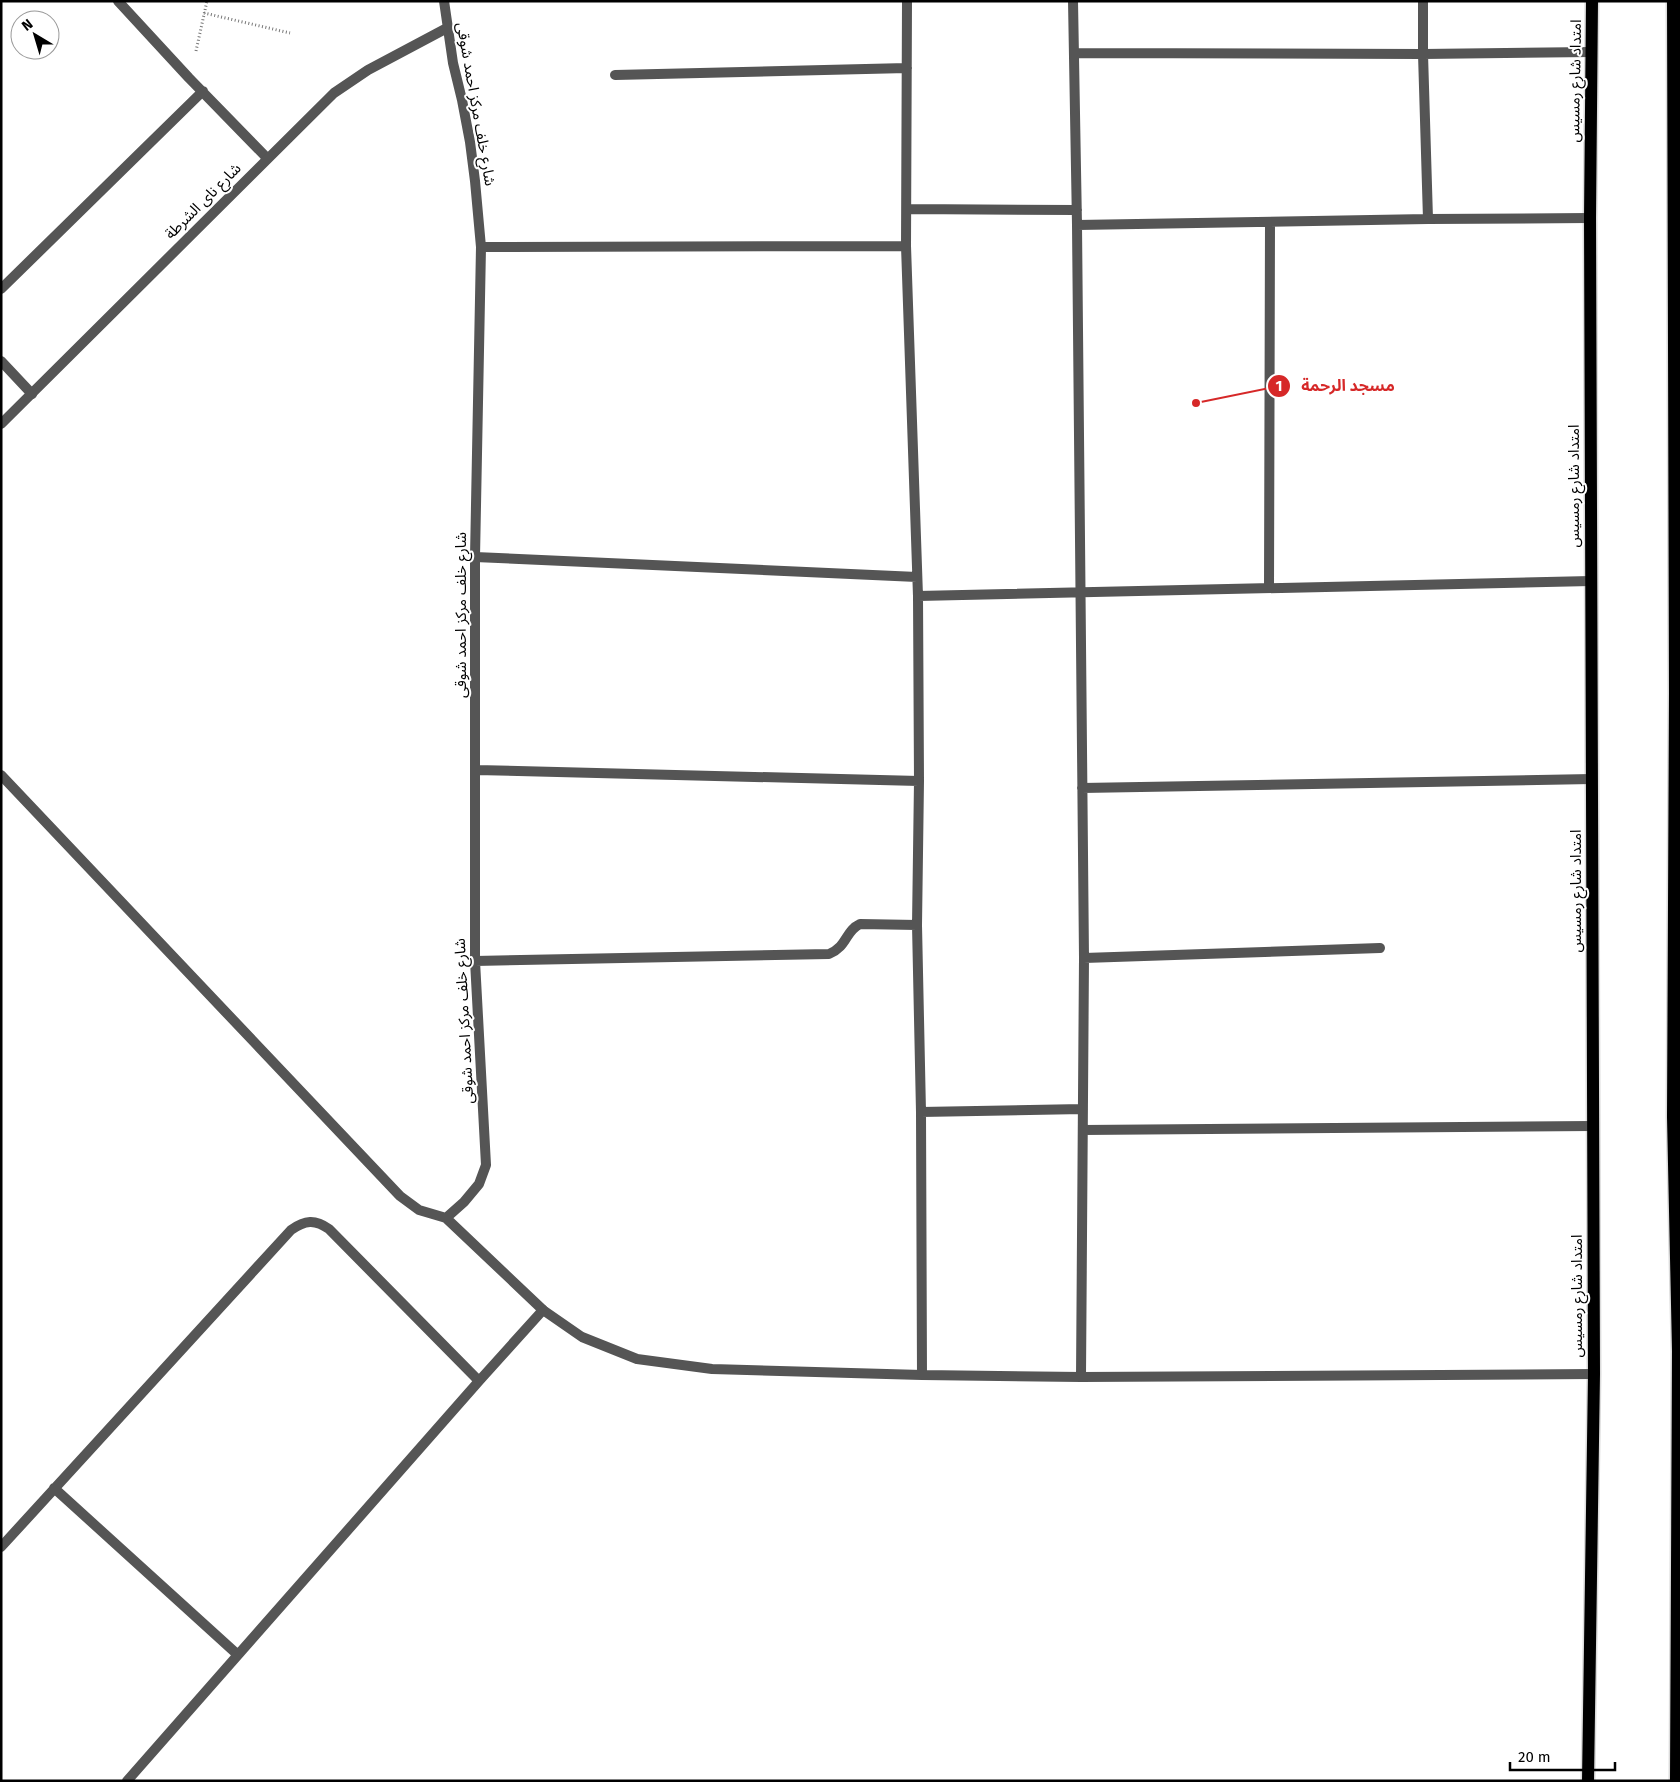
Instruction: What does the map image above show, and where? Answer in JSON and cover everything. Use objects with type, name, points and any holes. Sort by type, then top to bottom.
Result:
[{"type":"main road","name":"امتداد شارع رمسيس","points":[[1588,1781],[1594,1374],[1590,218],[1592,1]]},
{"type":"main road","points":[[1673,1],[1676,55],[1676,1117],[1678,1351],[1676,1781]]},
{"type":"street","points":[[118,1],[189,78],[267,158]]},
{"type":"street","name":"شارع خلف مركز احمد شوقى","points":[[444,1],[447,28],[470,142],[481,247],[475,557],[476,770],[474,961],[486,1165],[479,1184],[464,1202],[446,1218]]},
{"type":"street","points":[[907,1],[906,246],[918,596],[917,925],[922,1375]]},
{"type":"street","points":[[1073,1],[1077,210],[1084,958],[1081,1377]]},
{"type":"street","points":[[1423,1],[1428,219]]},
{"type":"street","name":"شارع ناى الشرطة","points":[[1,424],[334,93],[368,70],[447,28]]},
{"type":"street","points":[[1075,53],[1423,54],[1591,52]]},
{"type":"street","points":[[615,74],[907,68]]},
{"type":"street","points":[[1,289],[203,91]]},
{"type":"street","points":[[907,209],[1077,210]]},
{"type":"street","points":[[1077,225],[1590,218]]},
{"type":"street","points":[[1269,588],[1270,222]]},
{"type":"street","points":[[481,247],[906,246]]},
{"type":"street","points":[[1,361],[32,394]]},
{"type":"street","points":[[475,557],[917,577]]},
{"type":"street","points":[[918,596],[1591,581]]},
{"type":"street","points":[[476,770],[918,781]]},
{"type":"street","points":[[1,775],[400,1196],[420,1210],[446,1218],[542,1310],[582,1337],[637,1359],[712,1369],[922,1375],[1081,1377],[1594,1374]]},
{"type":"street","points":[[1082,788],[1592,779]]},
{"type":"street","points":[[474,961],[829,954],[838,951],[844,944],[850,931],[860,924],[917,925]]},
{"type":"street","points":[[1084,958],[1380,948]]},
{"type":"street","points":[[920,1112],[1083,1109]]},
{"type":"street","points":[[1083,1130],[1592,1126]]},
{"type":"street","points":[[1,1547],[291,1230],[300,1224],[310,1221],[320,1223],[329,1229],[479,1381]]},
{"type":"street","points":[[127,1781],[542,1310]]},
{"type":"street","points":[[54,1488],[238,1655]]},
{"type":"path","points":[[189,78],[207,1]]},
{"type":"path","points":[[204,13],[290,33]]},
{"type":"place","name":"مسجد الرحمة","points":[[1196,403]]}]
